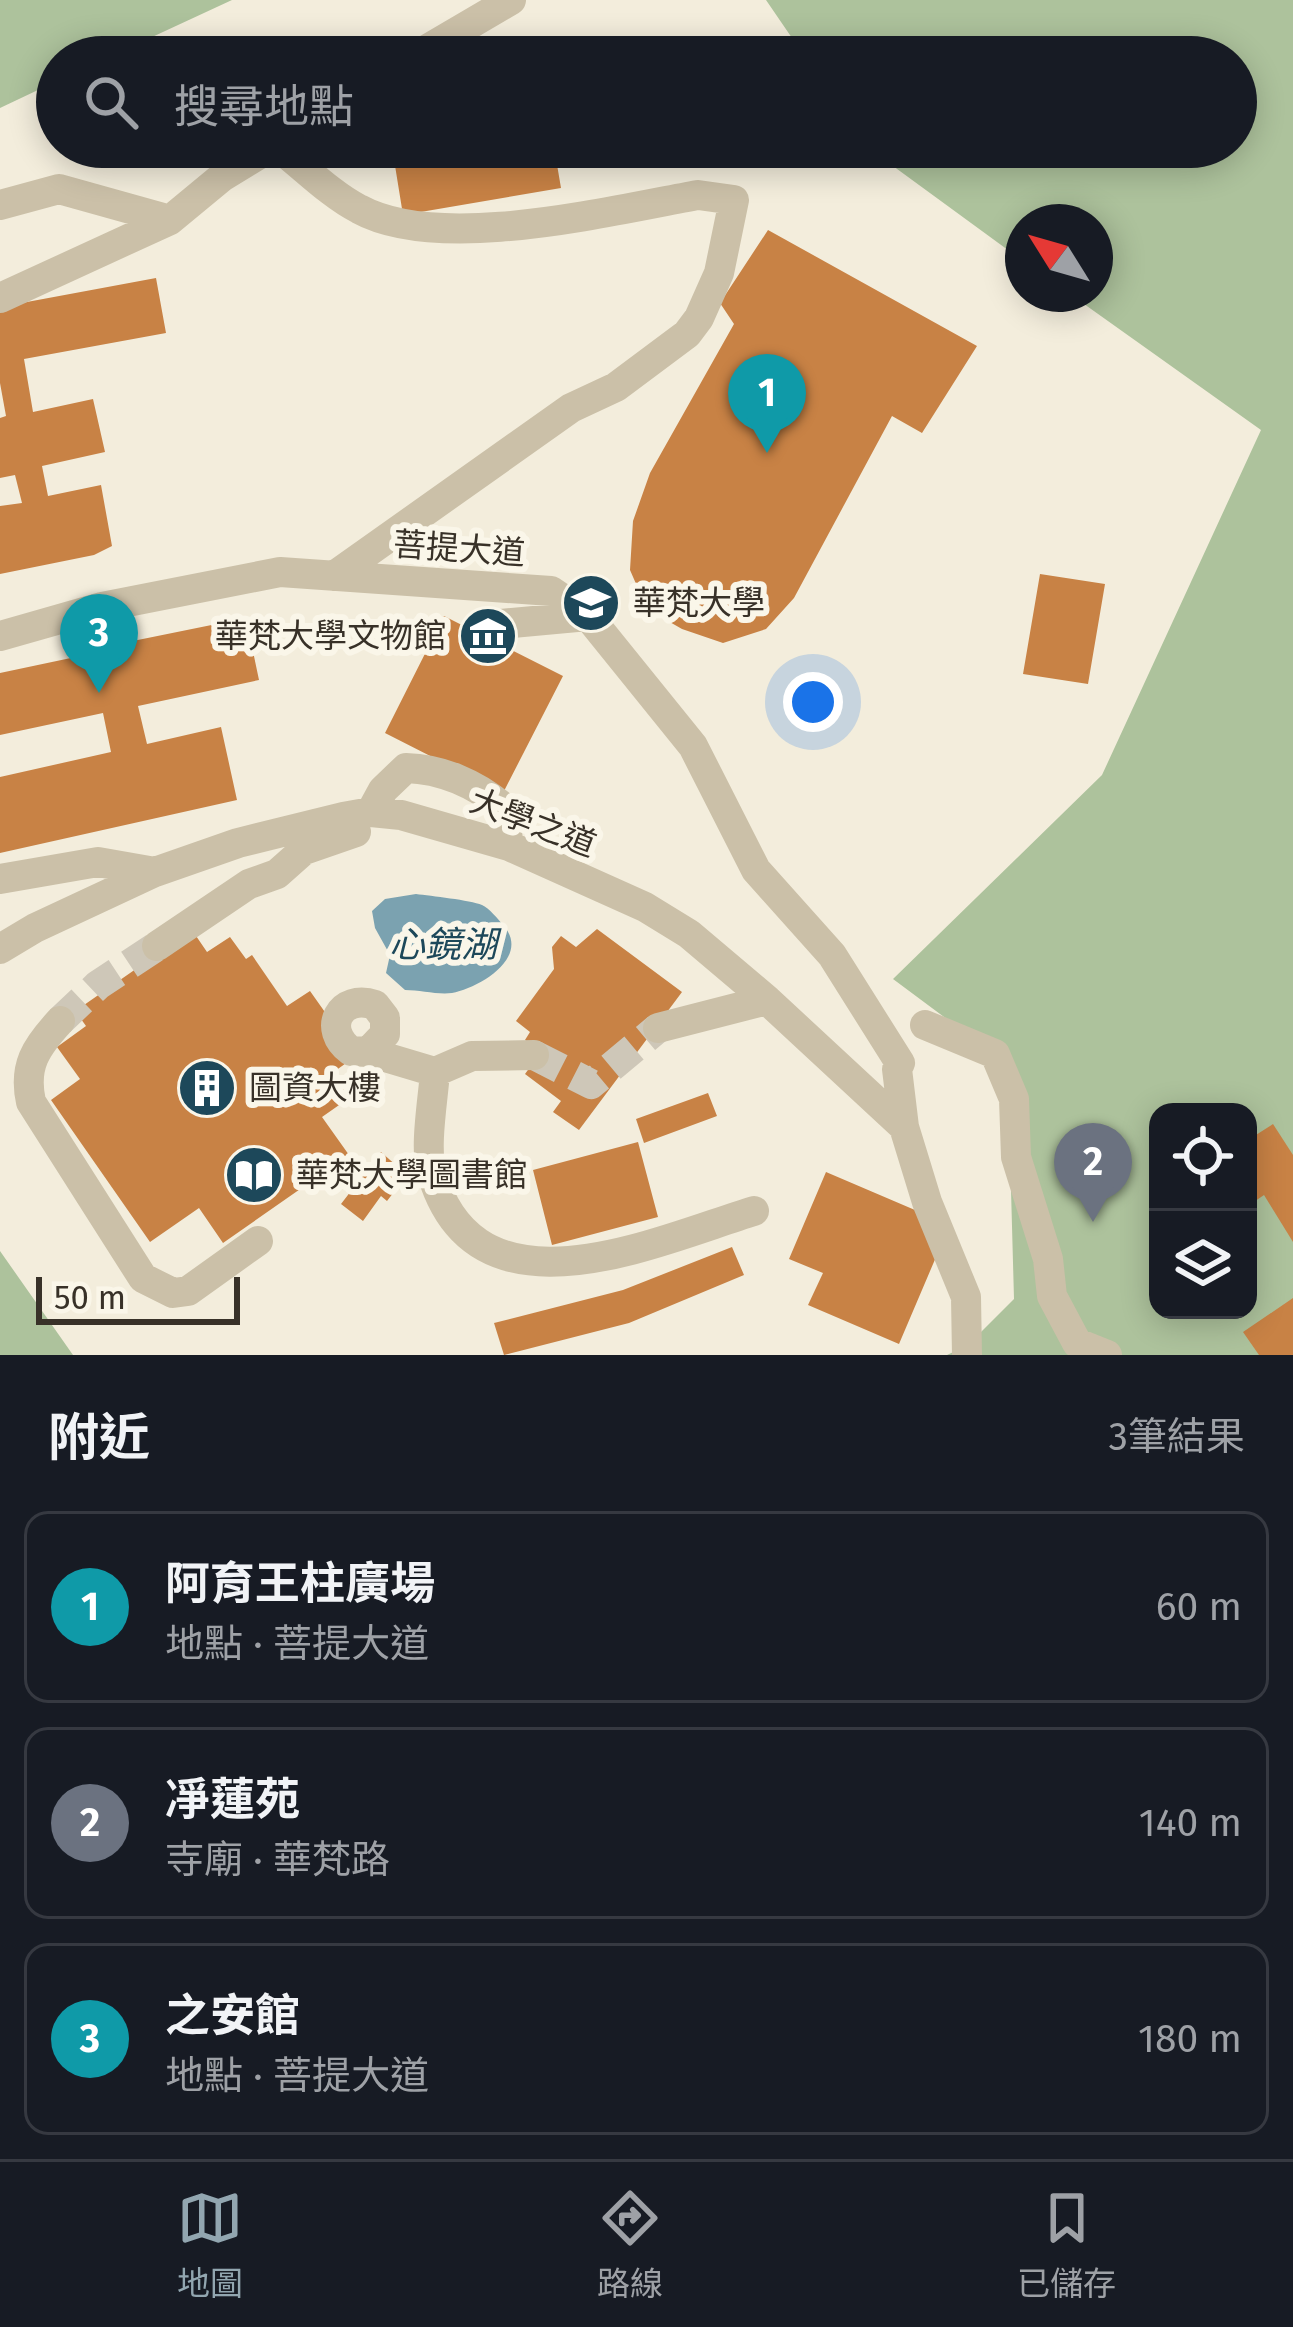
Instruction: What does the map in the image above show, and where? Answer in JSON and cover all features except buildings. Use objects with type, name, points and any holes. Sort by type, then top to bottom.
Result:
[{"type":"street","points":[[450,36],[512,0]]},
{"type":"street","points":[[0,298],[170,220],[238,168]]},
{"type":"street","points":[[303,168],[359,209],[412,228],[477,230],[698,195],[734,200],[719,273],[687,334],[616,387],[572,408],[334,576]]},
{"type":"street","points":[[0,205],[59,189],[170,220]]},
{"type":"street","name":"菩提大道","points":[[0,636],[102,607],[280,572],[551,591],[588,616],[693,746],[756,870],[832,955],[900,1063],[904,1127]]},
{"type":"street","points":[[490,626],[588,616]]},
{"type":"street","points":[[157,946],[249,884],[278,874],[304,850],[386,813],[383,790],[406,768],[424,769],[482,788],[503,807],[509,846]]},
{"type":"street","name":"大學之道","points":[[0,949],[155,872],[238,843],[386,813],[509,846],[660,916],[689,934],[767,1000],[904,1127]]},
{"type":"street","points":[[0,879],[98,862],[155,872]]},
{"type":"street","points":[[658,1028],[767,1000]]},
{"type":"street","points":[[60,1021],[29,1062],[31,1102],[143,1278],[173,1293],[188,1291],[258,1241]]},
{"type":"street","points":[[925,1024],[995,1054],[1014,1099],[1016,1157],[1048,1259],[1052,1296],[1077,1343],[1107,1355]]},
{"type":"street","points":[[368,1052],[435,1072],[472,1056],[534,1055]]},
{"type":"street","points":[[435,1072],[430,1170],[447,1210],[469,1235],[499,1254],[530,1263],[590,1261],[754,1211]]},
{"type":"street","points":[[904,1127],[927,1202],[966,1297],[967,1355]]},
{"type":"green space","points":[[0,0],[232,0],[154,36],[36,36],[36,91],[0,108]]},
{"type":"green space","points":[[766,0],[1293,0],[1293,1355],[947,1355],[968,1345],[1014,1299],[1010,1153],[1014,1069],[893,979],[1102,775],[1261,430],[1095,312],[1113,312],[1113,204],[1005,204],[1005,248],[896,168],[1257,168],[1257,36],[791,36]]},
{"type":"green space","points":[[0,1251],[73,1355],[0,1355]]},
{"type":"water","name":"心鏡湖","points":[[416,894],[485,906],[510,937],[507,959],[488,978],[463,990],[405,990],[386,973],[390,955],[375,928],[372,911],[385,899]]},
{"type":"tunnel","points":[[60,1021],[98,985],[157,946]]},
{"type":"tunnel","points":[[534,1055],[591,1084],[658,1028]]},
{"type":"place","name":"阿育王柱廣場","points":[[767,453]]},
{"type":"place","name":"華梵大學","points":[[591,603]]},
{"type":"place","name":"華梵大學文物館","points":[[488,636]]},
{"type":"place","name":"之安館","points":[[99,693]]},
{"type":"place","name":"圖資大樓","points":[[207,1088]]},
{"type":"place","name":"華梵大學圖書館","points":[[254,1175]]},
{"type":"place","name":"凈蓮苑","points":[[1093,1222]]}]
